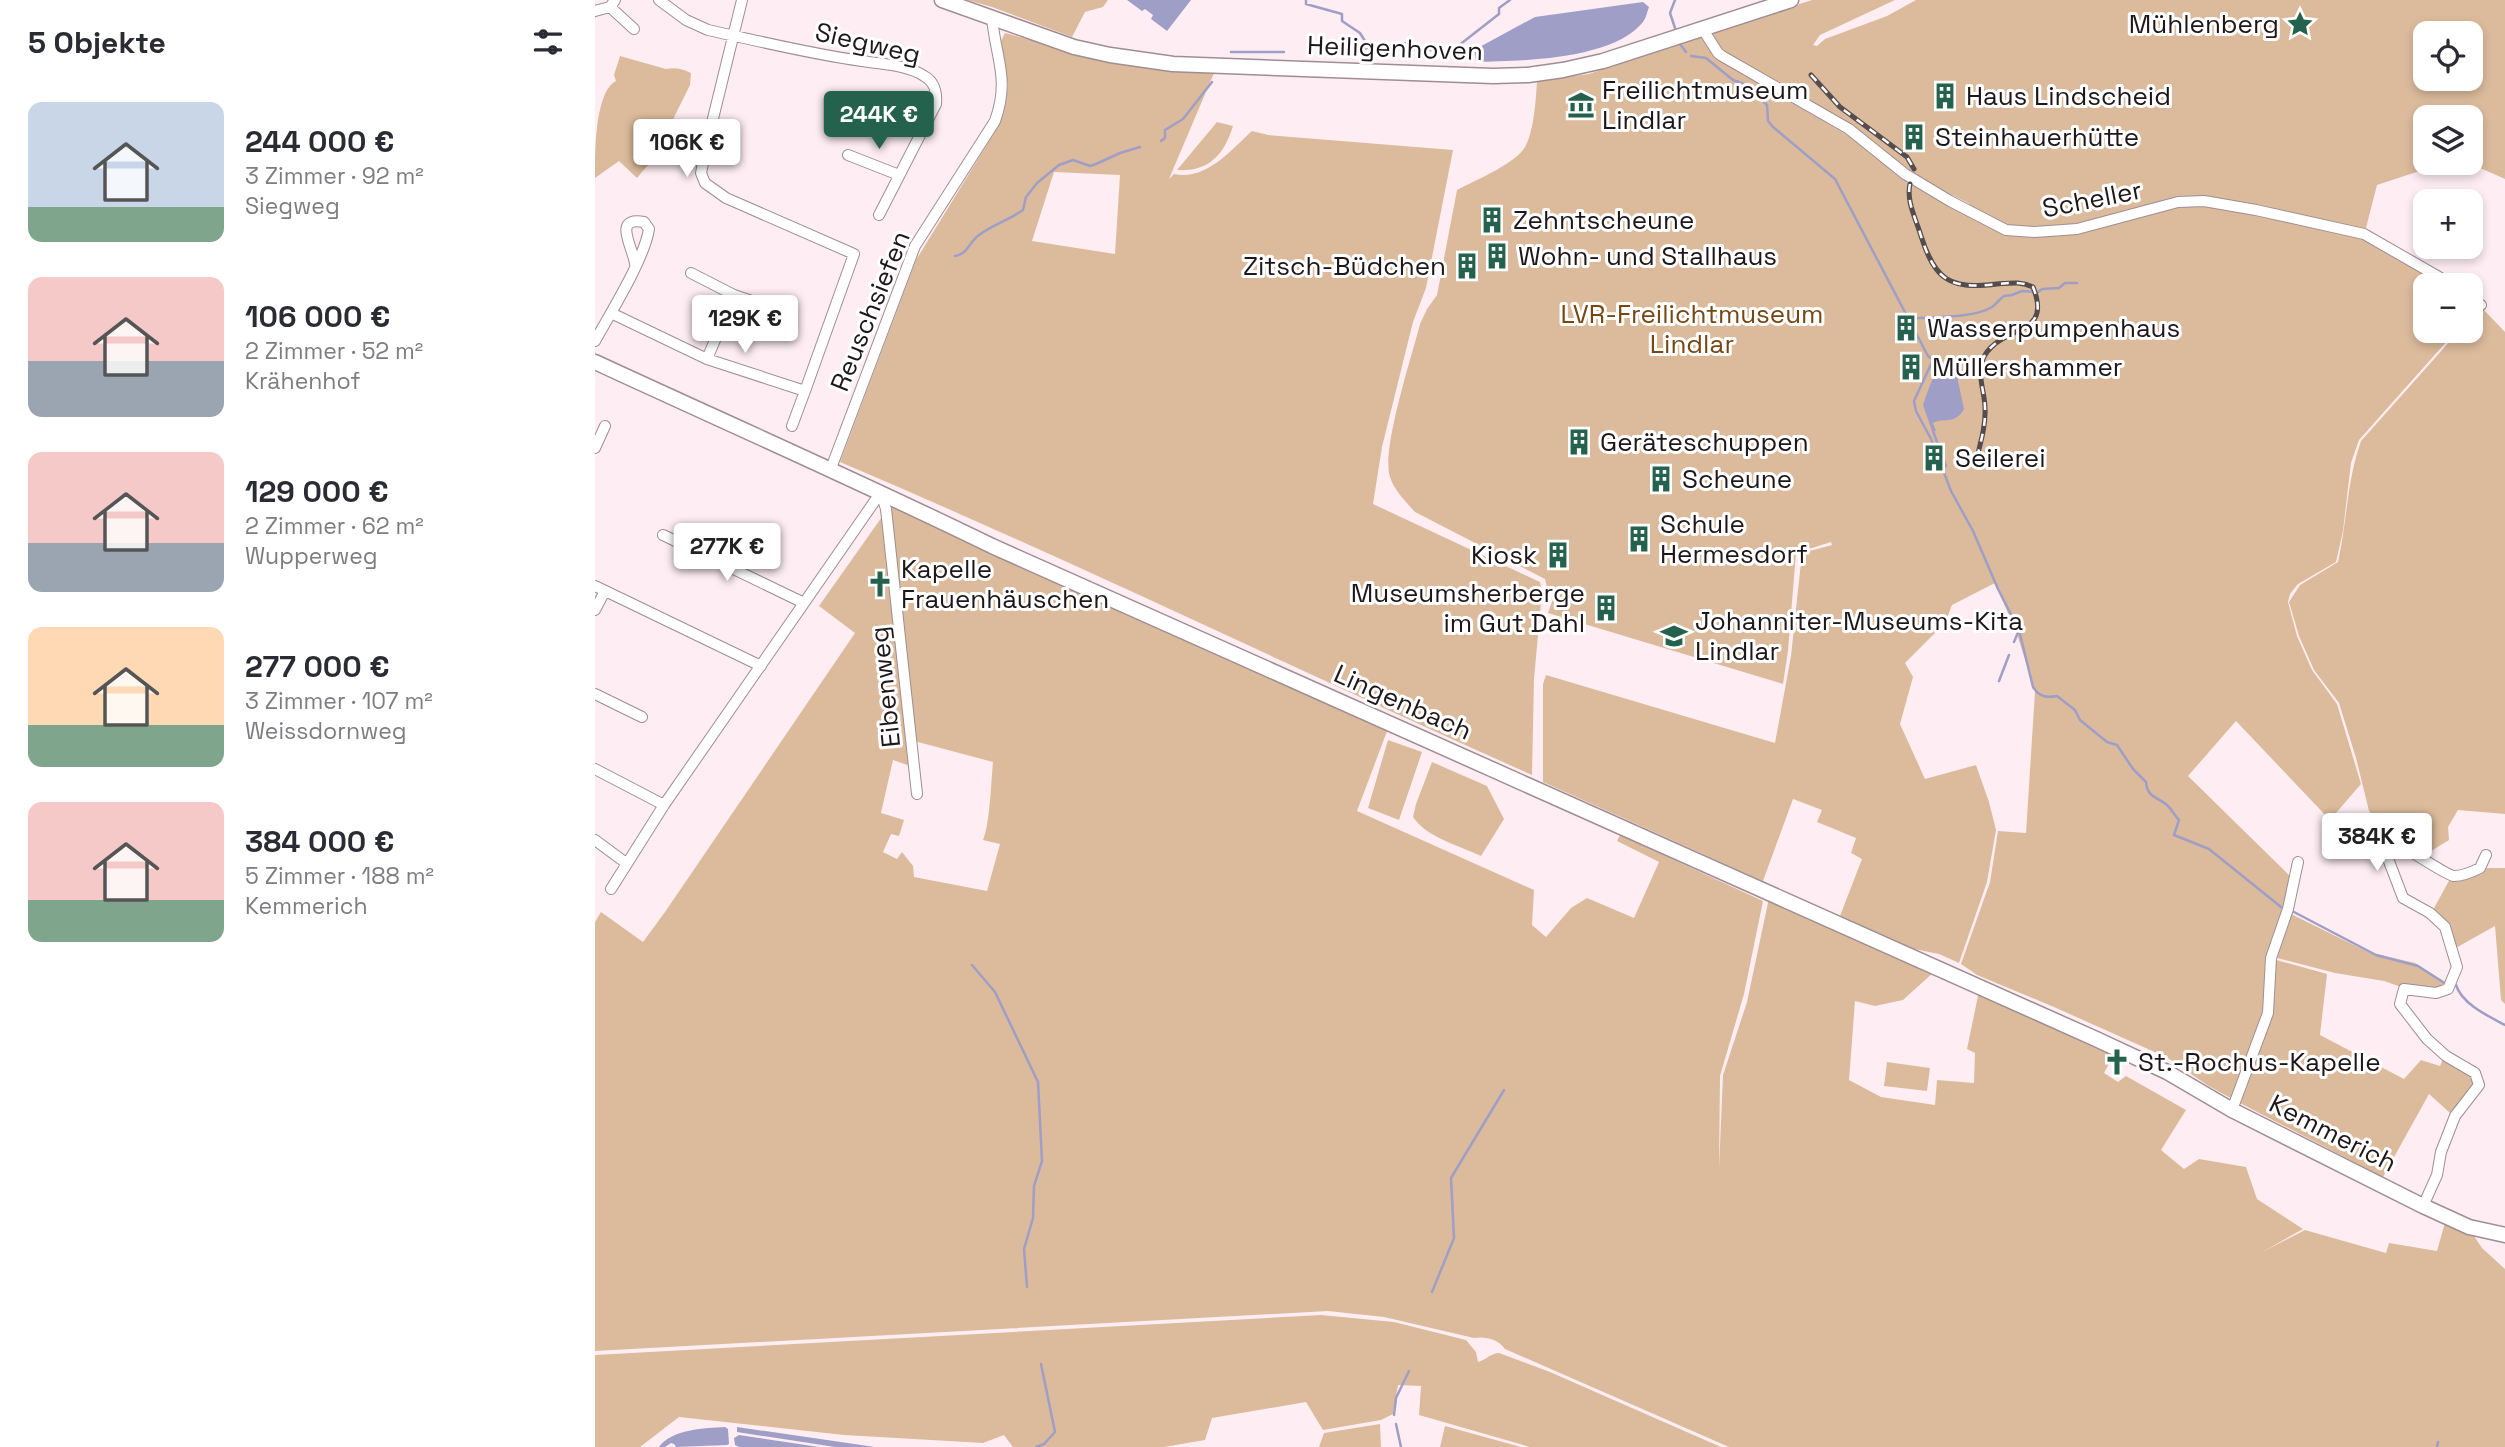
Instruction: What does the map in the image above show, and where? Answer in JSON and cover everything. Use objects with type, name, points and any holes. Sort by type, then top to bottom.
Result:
[{"type":"street","points":[[659,0],[686,20],[708,30],[734,36]]},
{"type":"street","points":[[742,0],[701,173],[705,183],[726,198],[854,254],[792,426]]},
{"type":"street","name":"Heiligenhoven","points":[[942,0],[1074,47],[1160,63],[1493,76],[1528,75],[1603,61],[1791,0]]},
{"type":"street","points":[[595,11],[613,4],[634,29]]},
{"type":"street","name":"Reuschsiefen","points":[[830,471],[915,246],[995,121],[1002,102],[1003,84],[992,18]]},
{"type":"street","name":"Scheller","points":[[1702,28],[1717,53],[1849,130],[1905,174],[2006,230],[2035,232],[2077,229],[2178,202],[2204,201],[2364,234],[2432,273]]},
{"type":"street","name":"Siegweg","points":[[734,36],[879,63],[926,77],[933,84],[937,94],[936,104],[879,215]]},
{"type":"street","points":[[848,155],[899,176]]},
{"type":"street","points":[[595,341],[635,264]]},
{"type":"street","points":[[691,273],[734,295],[779,310]]},
{"type":"street","points":[[707,359],[734,295]]},
{"type":"street","points":[[611,313],[707,359],[805,391]]},
{"type":"street","name":"Lingenbach","points":[[595,362],[881,492],[992,546],[1956,977]]},
{"type":"street","points":[[595,448],[605,426]]},
{"type":"street","points":[[611,889],[664,805],[881,492]]},
{"type":"street","name":"Eibenweg","points":[[881,492],[886,509],[917,794]]},
{"type":"street","points":[[663,535],[804,603]]},
{"type":"street","points":[[595,586],[761,666]]},
{"type":"street","points":[[595,611],[605,591]]},
{"type":"street","points":[[595,694],[642,717]]},
{"type":"street","points":[[595,769],[664,805]]},
{"type":"street","name":"Kemmerich","points":[[2423,1206],[2437,1175],[2441,1152],[2455,1116],[2479,1085],[2475,1073],[2446,1056],[2427,1039],[2400,1004],[2404,989],[2436,993],[2448,989],[2457,967],[2445,927],[2430,914],[2403,898],[2386,856],[2386,838],[2402,844],[2451,876],[2468,874],[2480,868],[2486,855]]},
{"type":"street","points":[[595,840],[626,863]]},
{"type":"street","points":[[2232,1110],[2268,1013],[2271,958],[2288,909],[2298,862]]},
{"type":"street","name":"Kemmerich","points":[[1956,977],[2167,1072],[2232,1110],[2423,1206],[2469,1227],[2505,1236]]},
{"type":"green space","points":[[967,0],[1108,0],[1103,7],[1085,12],[1072,37]]},
{"type":"green space","points":[[1812,0],[1895,0],[1820,35],[1813,45],[1817,46],[1825,39],[1887,16],[1916,0],[2505,0],[2505,179],[2483,169],[2483,105],[2413,105],[2413,173],[2377,185],[2365,232],[2214,200],[2079,226],[2007,227],[1982,216],[1968,203],[1922,180],[1722,51],[1712,32]]},
{"type":"green space","points":[[1005,33],[1072,51],[1172,70],[1214,73],[1169,179],[1174,174],[1197,173],[1207,168],[1227,155],[1252,131],[1268,135],[1453,150],[1426,288],[1413,322],[1382,447],[1373,504],[1540,582],[1542,591],[1534,679],[1532,775],[1014,538],[840,462],[916,260],[996,130],[1006,102],[1008,84],[999,45]],"holes":[[[1054,172],[1120,175],[1115,254],[1032,241]]]},
{"type":"green space","name":"LVR-Freilichtmuseum Lindlar","points":[[1701,34],[1715,56],[1865,146],[1906,179],[1978,221],[2005,233],[2035,235],[2170,207],[2202,205],[2364,235],[2430,273],[2413,273],[2413,343],[2445,343],[2359,440],[2351,463],[2343,531],[2336,562],[2298,584],[2290,594],[2288,602],[2297,636],[2312,670],[2337,704],[2361,784],[2330,820],[2236,721],[2188,776],[2293,879],[2281,917],[2267,1013],[2234,1100],[2168,1058],[1977,975],[1961,964],[1990,882],[1998,831],[2026,833],[2035,691],[2017,634],[1995,583],[1952,605],[1945,623],[1905,663],[1913,677],[1900,724],[1925,779],[1976,765],[1996,830],[1987,882],[1959,963],[1939,954],[1914,949],[1840,916],[1862,859],[1851,853],[1856,838],[1817,822],[1822,810],[1793,799],[1763,881],[1543,782],[1543,684],[1546,675],[1775,743],[1791,656],[1802,553],[1832,545],[1831,542],[1796,553],[1783,684],[1548,613],[1555,593],[1548,591],[1545,579],[1415,512],[1392,482],[1388,464],[1393,425],[1420,324],[1437,295],[1457,190],[1501,167],[1523,150],[1532,126],[1537,81],[1589,74]]},
{"type":"green space","points":[[620,56],[691,73],[690,85],[654,158],[637,178],[619,161],[595,178],[600,109],[609,87],[616,81],[614,75]]},
{"type":"green space","points":[[1217,122],[1233,126],[1220,153],[1206,165],[1177,170]]},
{"type":"green space","points":[[2483,309],[2505,332],[2505,814],[2458,810],[2448,827],[2449,840],[2423,856],[2387,836],[2369,811],[2339,703],[2314,670],[2299,636],[2289,602],[2300,585],[2338,562],[2353,471],[2361,441],[2448,343],[2483,343]]},
{"type":"green space","points":[[894,506],[1389,726],[1357,811],[1534,890],[1532,925],[1546,937],[1571,908],[1587,898],[1634,918],[1659,862],[1617,841],[1620,835],[1763,901],[1744,994],[1720,1076],[1719,1169],[1723,1075],[1747,1002],[1769,898],[1934,972],[1903,1000],[1875,1006],[1855,1001],[1849,1080],[1881,1097],[1935,1105],[1937,1080],[1974,1083],[1975,1053],[1967,1049],[1979,991],[2111,1048],[2105,1059],[2110,1062],[2104,1073],[2118,1082],[2126,1076],[2186,1110],[2161,1150],[2184,1169],[2199,1159],[2246,1167],[2257,1199],[2303,1229],[2264,1251],[2305,1230],[2386,1253],[2389,1243],[2437,1251],[2446,1219],[2468,1227],[2482,1248],[2505,1269],[2505,1447],[1729,1447],[1505,1349],[1491,1339],[1474,1338],[1384,1317],[1328,1311],[595,1351],[595,922],[601,912],[643,942],[665,912],[855,633],[819,606],[884,514],[913,767],[893,760],[881,813],[904,820],[899,836],[891,834],[883,852],[897,859],[902,852],[913,866],[914,877],[987,891],[1000,844],[983,840],[989,813],[993,762],[914,741],[888,510]]},
{"type":"green space","points":[[1388,740],[1422,752],[1399,820],[1368,808]]},
{"type":"green space","points":[[1432,762],[1487,786],[1504,819],[1481,856],[1426,830],[1413,817]]},
{"type":"green space","points":[[2482,868],[2505,868],[2505,1004],[2501,1000],[2495,926],[2454,949],[2433,910],[2451,877]]},
{"type":"green space","points":[[2289,913],[2368,952],[2415,963],[2449,985],[2436,991],[2404,988],[2384,981],[2335,973],[2273,957]]},
{"type":"green space","points":[[2273,959],[2327,974],[2320,1035],[2404,1079],[2421,1060],[2440,1066],[2443,1059],[2469,1073],[2474,1085],[2450,1113],[2429,1094],[2383,1177],[2236,1101],[2265,1028]]},
{"type":"green space","points":[[1887,1062],[1930,1068],[1927,1091],[1884,1086]]},
{"type":"green space","points":[[1321,1315],[1394,1322],[1466,1340],[1476,1352],[1478,1362],[1499,1353],[1550,1372],[1721,1447],[1530,1447],[1419,1415],[1421,1386],[1398,1385],[1393,1414],[1381,1420],[1323,1430],[1306,1402],[1212,1418],[1205,1440],[1164,1447],[1013,1447],[1004,1435],[983,1443],[844,1435],[679,1417],[640,1447],[595,1447],[595,1355]]},
{"type":"green space","points":[[1380,1424],[1381,1447],[1319,1447],[1324,1433]]},
{"type":"green space","points":[[1445,1426],[1521,1447],[1440,1447]]},
{"type":"water","points":[[1127,0],[1191,0],[1167,31],[1151,19],[1153,15]]},
{"type":"water","points":[[1643,2],[1649,7],[1643,22],[1629,35],[1610,44],[1565,56],[1476,62],[1474,50],[1535,17]]},
{"type":"water","points":[[1947,363],[1955,367],[1964,409],[1953,419],[1933,423],[1936,431],[1932,431],[1923,405],[1935,375]]},
{"type":"water","points":[[725,1427],[728,1429],[727,1445],[676,1447],[671,1443],[659,1447],[680,1433]]},
{"type":"water","points":[[737,1427],[875,1447],[835,1447],[737,1432]]},
{"type":"water","points":[[739,1435],[819,1447],[739,1447],[735,1445],[734,1438]]},
{"type":"waterway","points":[[1306,0],[1306,4],[1342,14],[1342,21],[1360,33],[1365,41],[1376,46],[1408,43],[1428,50],[1448,50],[1458,46],[1499,14],[1499,8],[1510,0]]},
{"type":"waterway","points":[[1675,0],[1670,13],[1675,28]]},
{"type":"waterway","points":[[1680,44],[1686,52]]},
{"type":"waterway","points":[[1332,48],[1360,50],[1373,46]]},
{"type":"waterway","points":[[1231,52],[1284,52]]},
{"type":"waterway","points":[[1691,56],[1706,58],[1733,80],[1747,85],[1767,105],[1768,121],[1773,127],[1835,179],[1928,356],[1933,360],[1914,401],[1916,411],[1931,439],[1951,491],[1973,531],[2019,630],[2014,642]]},
{"type":"waterway","points":[[1161,141],[1165,138],[1165,130],[1183,119],[1212,82]]},
{"type":"waterway","points":[[955,256],[963,253],[984,231],[1023,210],[1026,197],[1037,183],[1059,165],[1073,160],[1090,166],[1140,147]]},
{"type":"waterway","points":[[1910,319],[1974,314],[1992,307],[2004,296],[2022,291],[2038,292],[2042,289],[2059,288],[2065,283],[2077,283]]},
{"type":"waterway","points":[[1933,431],[1946,466],[1943,468]]},
{"type":"waterway","points":[[2019,630],[2035,690],[2043,696],[2057,696],[2075,710],[2080,720],[2107,742],[2117,745],[2133,769],[2146,782],[2151,794],[2168,806],[2179,820],[2174,835],[2209,849],[2281,907]]},
{"type":"waterway","points":[[1999,681],[2009,655]]},
{"type":"waterway","points":[[2294,912],[2376,955],[2418,966],[2446,984]]},
{"type":"waterway","points":[[972,965],[995,992],[1038,1082],[1042,1161],[1034,1186],[1033,1218],[1024,1249],[1027,1287]]},
{"type":"waterway","points":[[2456,985],[2470,1004],[2505,1025]]},
{"type":"waterway","points":[[1432,1292],[1454,1238],[1451,1178],[1504,1090]]},
{"type":"waterway","points":[[1036,1447],[1044,1444],[1055,1432],[1041,1364]]},
{"type":"waterway","points":[[1394,1415],[1396,1398],[1409,1371]]},
{"type":"waterway","points":[[1396,1424],[1401,1447]]},
{"type":"waterway","points":[[2437,1447],[2438,1442]]},
{"type":"railway","points":[[1811,75],[1840,107],[1907,157],[1914,169]]},
{"type":"railway","points":[[1910,184],[1909,197],[1914,217],[1926,251],[1939,272],[1947,279],[1967,285],[2028,285],[2033,287],[2037,303],[2037,314],[2032,322],[1993,345],[1982,361],[1985,415],[1975,466]]},
{"type":"place","name":"Mühlenberg","points":[[2300,24]]},
{"type":"place","name":"Haus Lindscheid","points":[[1945,96]]},
{"type":"place","name":"Freilichtmuseum Lindlar","points":[[1581,105]]},
{"type":"place","name":"Steinhauerhütte","points":[[1914,137]]},
{"type":"place","name":"Zehntscheune","points":[[1492,220]]},
{"type":"place","name":"Wohn- und Stallhaus","points":[[1497,256]]},
{"type":"place","name":"Zitsch-Büdchen","points":[[1467,266]]},
{"type":"place","name":"Wasserpumpenhaus","points":[[1906,328]]},
{"type":"place","name":"Müllershammer","points":[[1911,367]]},
{"type":"place","name":"Geräteschuppen","points":[[1579,442]]},
{"type":"place","name":"Seilerei","points":[[1934,458]]},
{"type":"place","name":"Scheune","points":[[1661,479]]},
{"type":"place","name":"Schule Hermesdorf","points":[[1639,539]]},
{"type":"place","name":"Kiosk","points":[[1558,555]]},
{"type":"place","name":"Kapelle Frauenhäuschen","points":[[880,584]]},
{"type":"place","name":"Museumsherberge im Gut Dahl","points":[[1606,608]]},
{"type":"place","name":"Johanniter-Museums-Kita Lindlar","points":[[1674,636]]},
{"type":"place","name":"St.-Rochus-Kapelle","points":[[2117,1062]]}]
